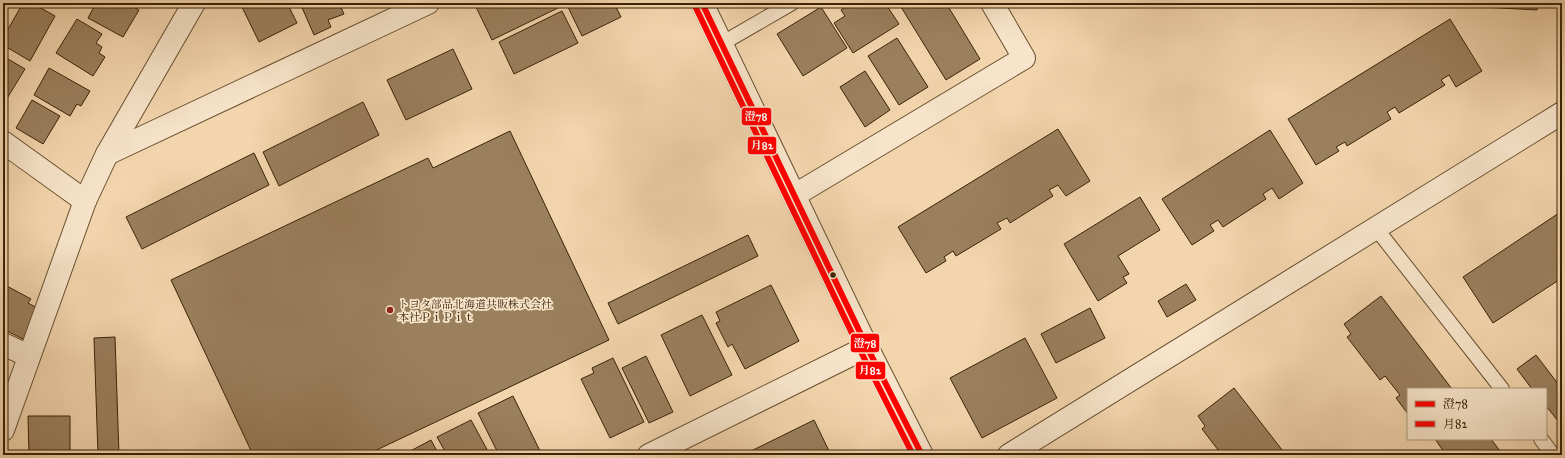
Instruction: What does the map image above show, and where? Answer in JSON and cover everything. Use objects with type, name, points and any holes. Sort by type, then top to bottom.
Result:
[{"type":"street","points":[[3,430],[84,201],[107,154],[194,3]]},
{"type":"street","points":[[107,154],[428,3]]},
{"type":"street","points":[[702,3],[796,195],[867,347],[922,455]]},
{"type":"street","points":[[796,195],[1024,58],[992,3]]},
{"type":"street","points":[[1009,455],[1375,227],[1562,113]]},
{"type":"street","points":[[3,142],[84,201]]},
{"type":"street","points":[[3,344],[29,356]]},
{"type":"street","points":[[660,453],[867,347]]},
{"type":"lane","points":[[721,44],[792,3]]},
{"type":"lane","points":[[1375,227],[1501,388]]},
{"type":"lane","points":[[1542,440],[1553,455]]},
{"type":"building","points":[[23,3],[32,3],[55,16],[30,61],[3,45],[3,38]]},
{"type":"building","points":[[96,3],[126,3],[139,10],[123,37],[88,18]]},
{"type":"building","points":[[240,3],[287,3],[297,23],[259,42]]},
{"type":"building","points":[[300,3],[339,3],[344,14],[328,20],[331,27],[314,35]]},
{"type":"building","points":[[479,3],[559,3],[560,7],[492,40],[475,5]]},
{"type":"building","points":[[566,3],[614,3],[621,17],[582,36]]},
{"type":"building","points":[[852,3],[885,3],[899,24],[853,53],[834,23],[845,16],[841,10]]},
{"type":"building","points":[[908,3],[946,3],[980,59],[946,80],[901,7]]},
{"type":"building","points":[[1482,3],[1538,3],[1537,10],[1482,7]]},
{"type":"building","points":[[821,7],[847,48],[803,76],[777,34]]},
{"type":"building","points":[[562,11],[578,43],[514,74],[499,42]]},
{"type":"building","points":[[77,19],[102,34],[96,43],[102,47],[99,53],[105,57],[93,76],[56,53]]},
{"type":"building","points":[[1450,19],[1482,71],[1456,87],[1449,75],[1441,80],[1445,85],[1399,113],[1395,107],[1387,112],[1391,119],[1347,146],[1345,142],[1336,147],[1339,151],[1316,165],[1288,119]]},
{"type":"building","points":[[897,38],[928,87],[899,105],[868,56]]},
{"type":"building","points":[[453,49],[472,89],[406,120],[387,80]]},
{"type":"building","points":[[3,56],[25,69],[3,105]]},
{"type":"building","points":[[49,68],[90,91],[81,106],[77,104],[70,116],[34,95]]},
{"type":"building","points":[[865,71],[890,110],[865,127],[840,87]]},
{"type":"building","points":[[32,100],[60,116],[43,144],[16,128]]},
{"type":"building","points":[[363,102],[379,135],[279,186],[263,152]]},
{"type":"building","points":[[1058,129],[1090,181],[1066,196],[1058,185],[1049,190],[1053,196],[1010,223],[1007,218],[997,223],[1001,229],[956,256],[953,251],[944,257],[946,261],[926,273],[898,227]]},
{"type":"building","points":[[1270,130],[1303,183],[1279,199],[1272,188],[1263,194],[1266,199],[1223,227],[1218,220],[1210,225],[1214,231],[1192,245],[1162,199]]},
{"type":"building","name":"トヨタ部品北海道共販株式会社 本社ＰｉＰｉｔ","points":[[510,131],[609,340],[366,455],[253,455],[171,280],[428,158],[433,168]]},
{"type":"building","points":[[254,153],[269,185],[142,249],[126,217]]},
{"type":"building","points":[[1140,197],[1160,230],[1118,256],[1129,274],[1123,277],[1127,283],[1098,301],[1064,244]]},
{"type":"building","points":[[1562,211],[1562,278],[1493,323],[1463,277]]},
{"type":"building","points":[[748,235],[758,256],[618,324],[608,303]]},
{"type":"building","points":[[1186,284],[1196,300],[1167,317],[1158,301]]},
{"type":"building","points":[[5,285],[31,299],[28,303],[43,311],[27,341],[3,329],[3,288]]},
{"type":"building","points":[[771,285],[799,341],[745,369],[732,344],[728,347],[716,323],[720,321],[716,312]]},
{"type":"building","points":[[1381,296],[1451,388],[1407,388],[1407,413],[1396,398],[1400,395],[1385,376],[1380,380],[1347,337],[1351,334],[1344,324]]},
{"type":"building","points":[[1090,308],[1105,338],[1056,363],[1041,334]]},
{"type":"building","points":[[702,315],[732,375],[690,396],[661,335]]},
{"type":"building","points":[[115,337],[119,455],[98,455],[94,338]]},
{"type":"building","points":[[1025,338],[1057,398],[982,438],[950,378]]},
{"type":"building","points":[[1536,355],[1562,389],[1562,426],[1547,407],[1547,388],[1531,388],[1517,369]]},
{"type":"building","points":[[646,356],[673,412],[649,423],[622,368]]},
{"type":"building","points":[[613,358],[644,422],[610,438],[581,379],[594,373],[592,368]]},
{"type":"building","points":[[1234,388],[1286,455],[1222,455],[1202,429],[1205,426],[1198,416]]},
{"type":"building","points":[[513,396],[542,455],[499,455],[478,413]]},
{"type":"building","points":[[28,416],[70,416],[70,455],[29,455]]},
{"type":"building","points":[[471,420],[490,455],[447,455],[437,437]]},
{"type":"building","points":[[814,420],[831,455],[743,455]]},
{"type":"building","points":[[431,440],[439,455],[403,455]]},
{"type":"building","points":[[1436,440],[1492,440],[1503,455],[1440,455],[1444,452]]},
{"type":"transit line","name":"澄78","points":[[702,3],[867,347],[922,455]]},
{"type":"transit line","name":"月82","points":[[695,6],[860,350],[913,455]]},
{"type":"place","name":"トヨタ部品北海道共販株式会社 本社ＰｉＰｉｔ","points":[[390,310]]}]
